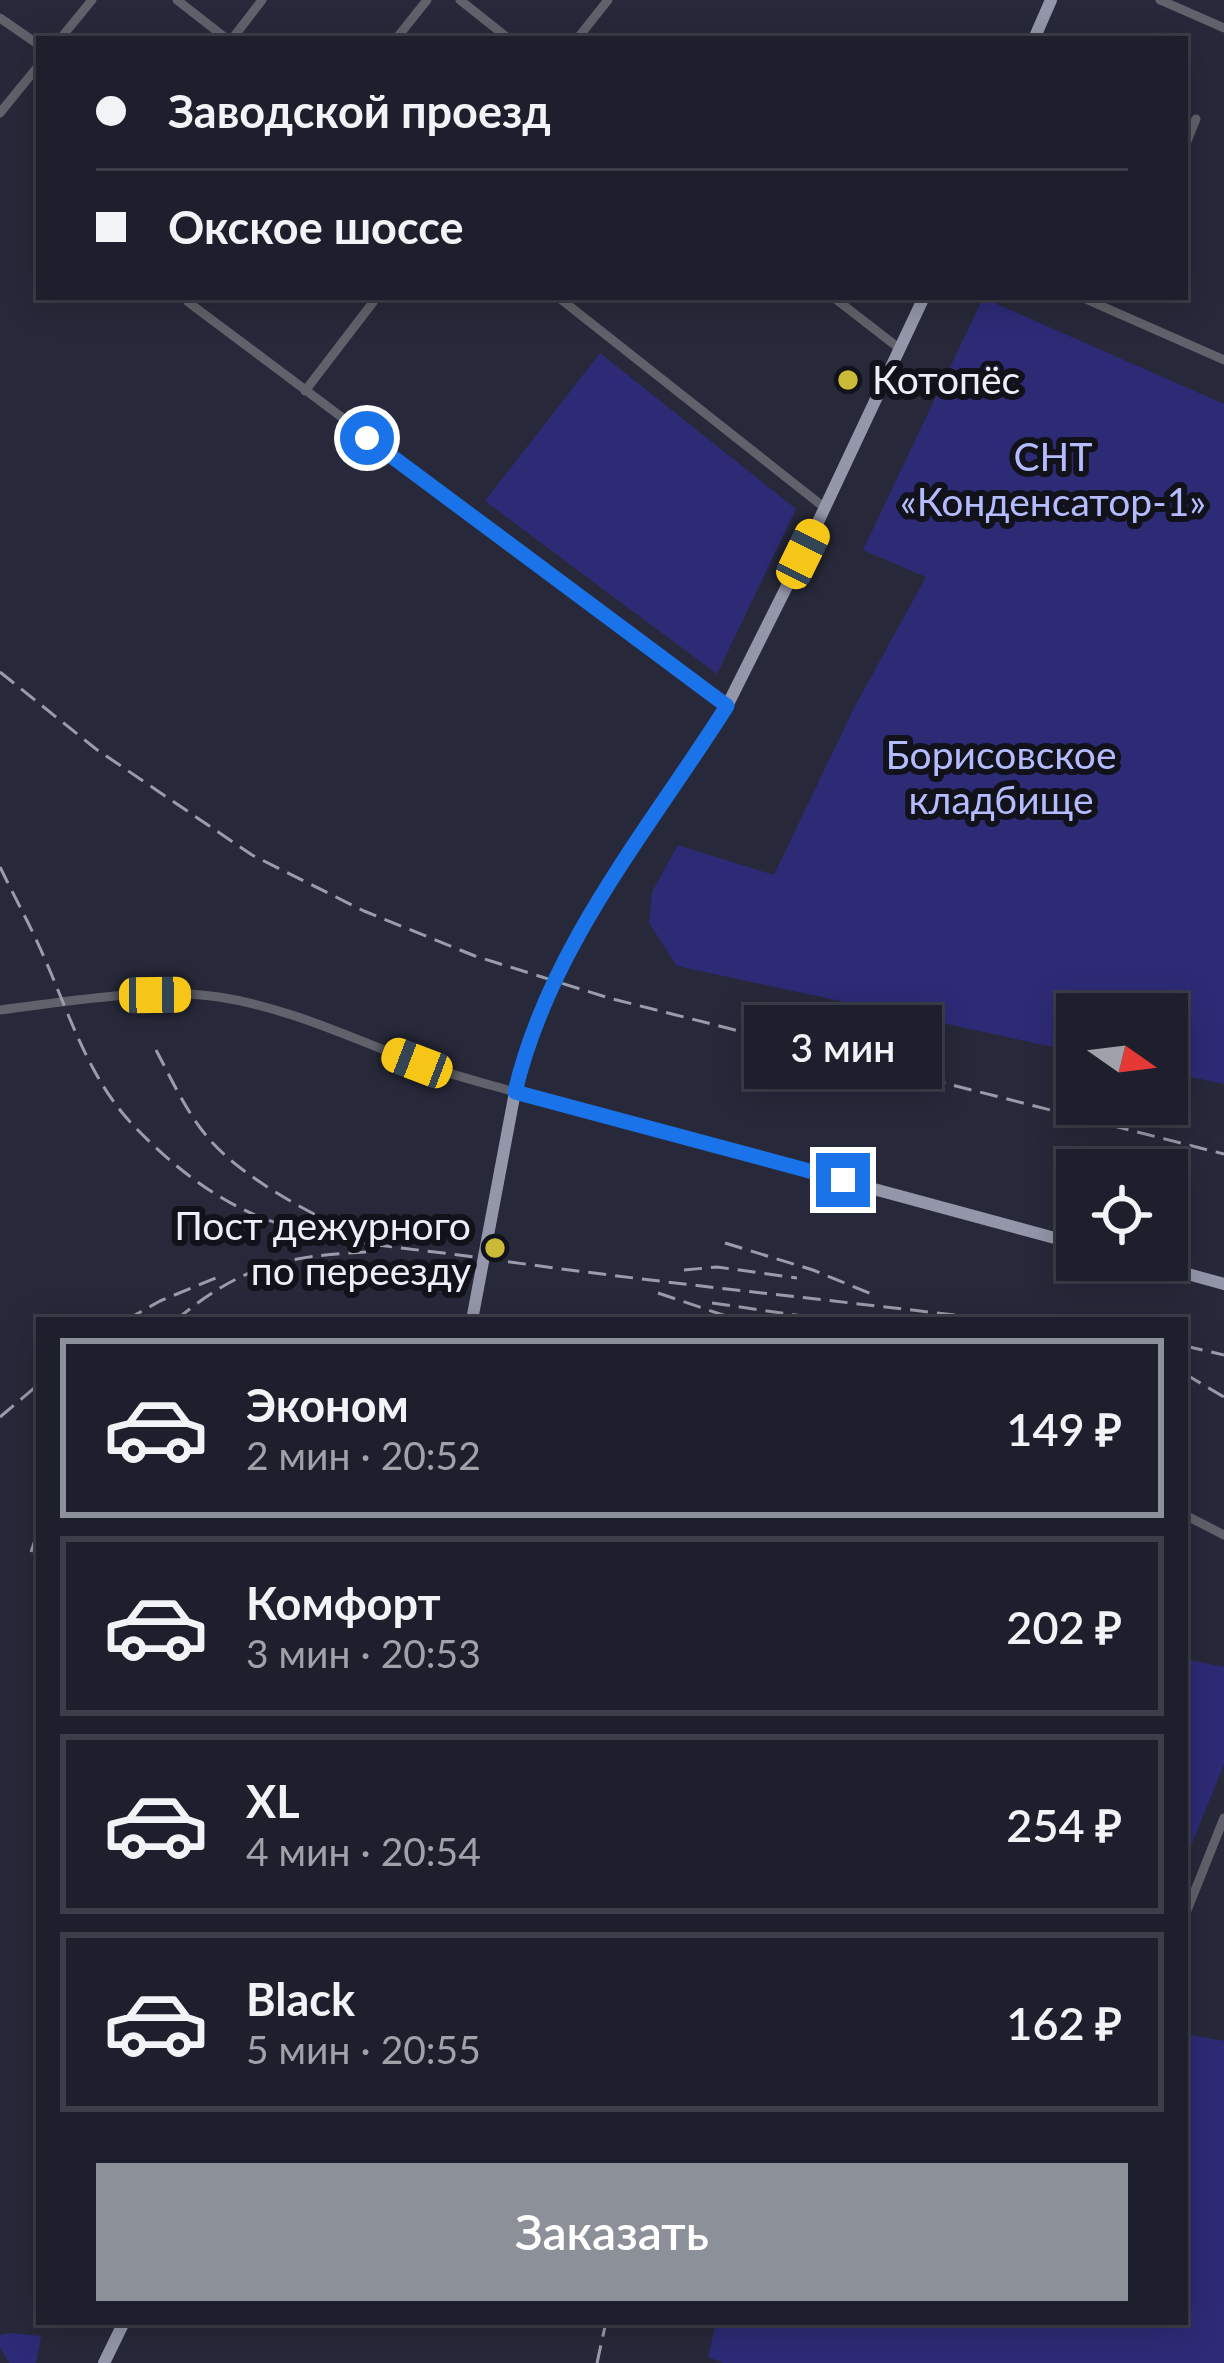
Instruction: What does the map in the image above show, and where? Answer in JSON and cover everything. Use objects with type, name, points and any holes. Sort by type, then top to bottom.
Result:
[{"type":"main road","points":[[1035,36],[1051,0]]},
{"type":"main road","points":[[473,1317],[515,1092],[527,1047],[565,958],[727,706],[923,300]]},
{"type":"main road","points":[[515,1092],[1056,1238]]},
{"type":"main road","points":[[1188,1274],[1224,1284]]},
{"type":"main road","points":[[104,2363],[123,2325]]},
{"type":"street","points":[[62,36],[92,0]]},
{"type":"street","points":[[177,0],[226,36]]},
{"type":"street","points":[[232,36],[262,0]]},
{"type":"street","points":[[399,36],[427,0]]},
{"type":"street","points":[[460,0],[505,36]]},
{"type":"street","points":[[579,36],[608,0]]},
{"type":"street","points":[[1160,0],[1224,28]]},
{"type":"street","points":[[0,18],[36,43]]},
{"type":"street","points":[[0,112],[36,69]]},
{"type":"street","points":[[1188,139],[1196,119]]},
{"type":"street","points":[[190,300],[304,392],[727,706]]},
{"type":"street","points":[[304,392],[375,300]]},
{"type":"street","points":[[562,300],[825,508]]},
{"type":"street","points":[[837,300],[900,349]]},
{"type":"street","points":[[1088,300],[1224,360]]},
{"type":"street","points":[[1114,312],[1120,300]]},
{"type":"street","points":[[0,1010],[122,995],[217,997],[292,1015],[417,1063],[515,1092]]},
{"type":"street","points":[[1188,1517],[1224,1535]]},
{"type":"street","points":[[1188,1908],[1224,1817]]},
{"type":"green space","points":[[982,300],[1224,404],[1224,1084],[1188,1076],[1188,993],[1056,993],[1056,1047],[677,966],[649,923],[652,892],[678,845],[774,875],[854,708],[926,577],[863,550]]},
{"type":"green space","points":[[600,353],[796,509],[717,674],[485,501]]},
{"type":"green space","points":[[1188,1660],[1224,1667],[1224,1764],[1188,1854]]},
{"type":"green space","points":[[1188,2035],[1224,2041],[1224,2363],[724,2363],[708,2357],[715,2325],[1188,2325]]},
{"type":"green space","points":[[0,2335],[41,2336],[36,2363],[9,2363],[0,2348]]},
{"type":"railway","points":[[0,672],[96,749],[252,855],[364,911],[475,956],[609,998],[1224,1154]]},
{"type":"railway","points":[[0,867],[79,1041],[117,1106],[178,1167],[246,1211],[292,1228],[376,1245],[969,1317]]},
{"type":"railway","points":[[156,1050],[194,1119],[222,1153],[274,1191],[346,1229]]},
{"type":"railway","points":[[725,1243],[874,1295]]},
{"type":"railway","points":[[180,1317],[222,1287],[265,1267],[366,1252]]},
{"type":"railway","points":[[684,1270],[717,1267],[797,1278]]},
{"type":"railway","points":[[131,1317],[218,1277]]},
{"type":"railway","points":[[658,1293],[726,1316]]},
{"type":"railway","points":[[712,1303],[809,1317]]},
{"type":"railway","points":[[1188,1347],[1224,1355]]},
{"type":"railway","points":[[1188,1376],[1224,1397]]},
{"type":"railway","points":[[0,1417],[36,1387]]},
{"type":"railway","points":[[31,1552],[36,1537]]},
{"type":"railway","points":[[597,2363],[605,2325]]},
{"type":"place","name":"Котопёс","points":[[848,380]]},
{"type":"place","name":"Пост дежурного по переезду","points":[[495,1248]]},
{"type":"route","points":[[367,438],[727,706],[565,958],[527,1047],[515,1092],[843,1180]]},
{"type":"park label","name":"СНТ «Конденсатор-1»","points":[[1053,480]]},
{"type":"park label","name":"Борисовское кладбище","points":[[1001,778]]}]
